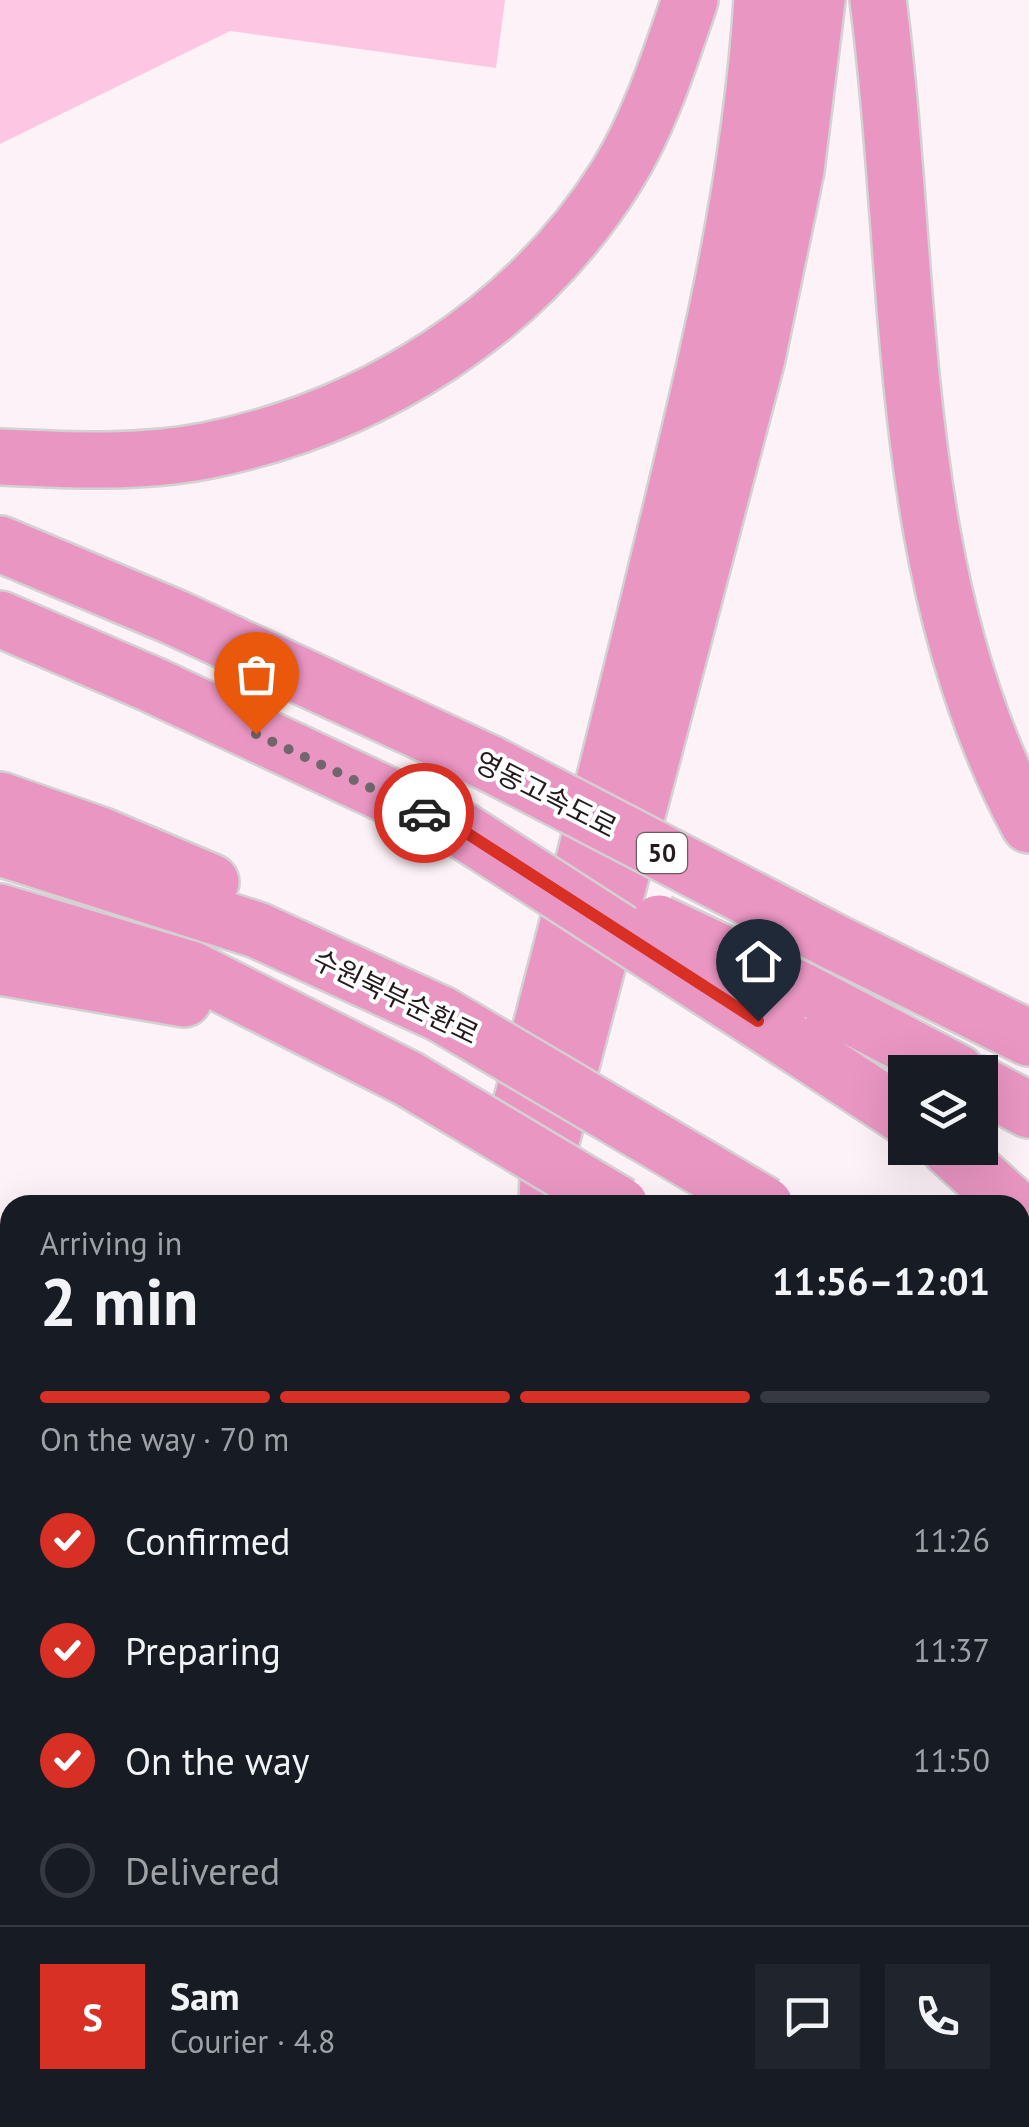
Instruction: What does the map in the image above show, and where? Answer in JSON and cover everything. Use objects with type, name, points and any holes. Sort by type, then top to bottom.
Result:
[{"type":"highway","points":[[0,457],[84,461],[204,452],[326,417],[444,355],[491,318],[541,270],[617,175],[639,132],[690,0]]},
{"type":"highway","points":[[509,1195],[512,1140],[712,340],[758,74],[762,0]]},
{"type":"highway","points":[[547,1195],[549,1149],[757,358],[796,170],[817,0]]},
{"type":"highway","points":[[878,0],[928,512],[948,618],[970,694],[1029,825]]},
{"type":"highway","name":"영동고속도로","points":[[0,544],[174,616],[491,764],[1029,1038]]},
{"type":"highway","name":"50","points":[[0,619],[462,830],[796,1016],[909,1055]]},
{"type":"highway","points":[[0,800],[100,835],[243,896],[424,1005]]},
{"type":"highway","name":"수원북부순환로","points":[[0,848],[256,930],[424,1005],[748,1195]]},
{"type":"highway","points":[[0,912],[191,969],[407,1078],[603,1195]]},
{"type":"highway","points":[[0,968],[304,1024]]},
{"type":"highway","points":[[796,1016],[888,1101]]},
{"type":"highway","points":[[998,1094],[1029,1110]]},
{"type":"highway","points":[[968,1165],[1001,1195]]},
{"type":"shaded area","points":[[0,0],[505,0],[496,68],[230,31],[0,144]]},
{"type":"way so far","points":[[256,734],[424,813]]},
{"type":"route","points":[[424,813],[462,830],[758,1021]]}]
